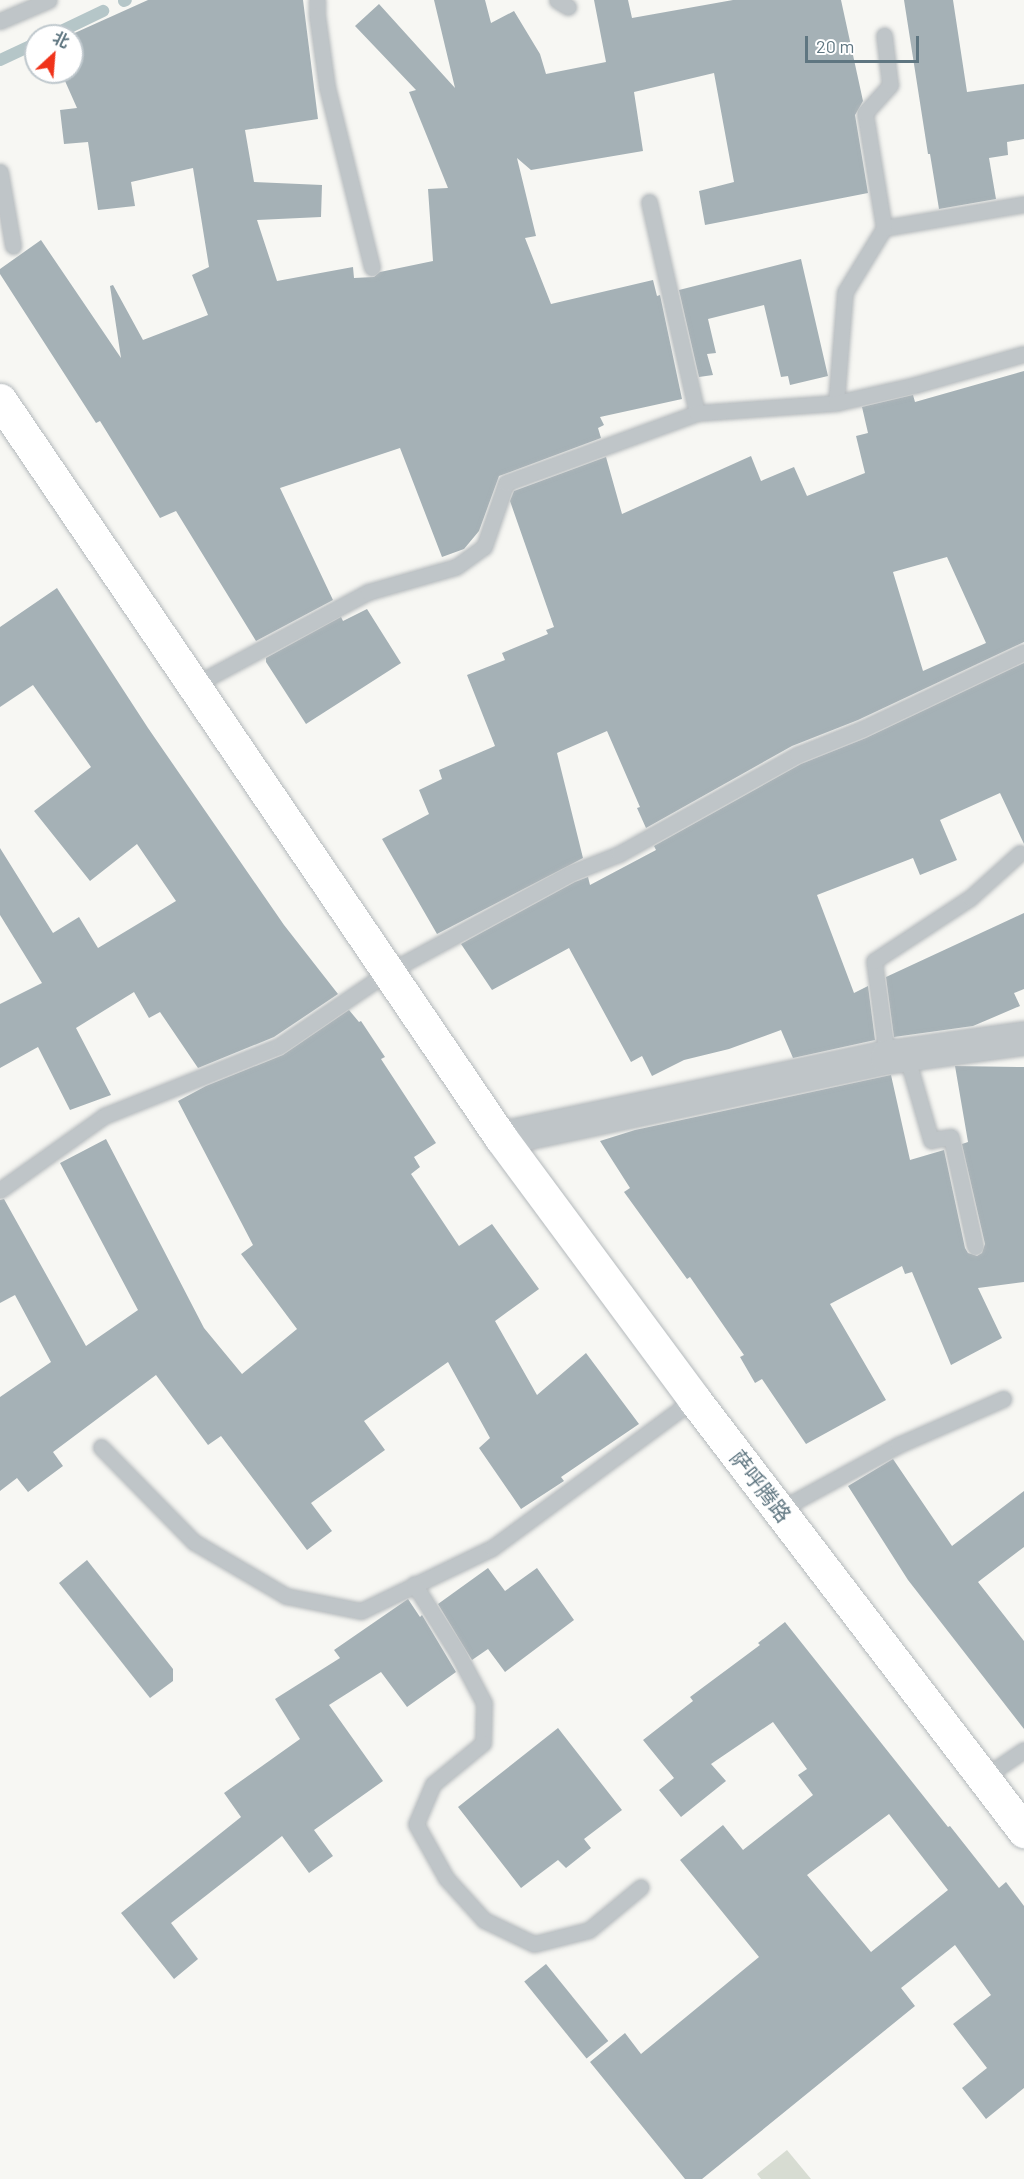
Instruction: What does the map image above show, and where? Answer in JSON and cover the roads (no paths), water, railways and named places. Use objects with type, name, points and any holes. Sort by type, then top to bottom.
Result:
[{"type":"highway","name":"萨呼腾路","points":[[0,400],[501,1138],[694,1399],[1024,1831]]},
{"type":"street","points":[[501,1138],[896,1055],[1024,1038]]},
{"type":"lane","points":[[0,21],[49,0]]},
{"type":"lane","points":[[318,0],[316,15],[327,87],[372,267]]},
{"type":"lane","points":[[837,404],[845,292],[884,228],[865,113],[890,85],[884,36]]},
{"type":"lane","points":[[0,172],[13,246]]},
{"type":"lane","points":[[649,202],[697,414]]},
{"type":"lane","points":[[884,228],[1024,204]]},
{"type":"lane","points":[[194,685],[368,592],[456,567],[484,547],[506,483],[697,414],[837,404],[1024,354]]},
{"type":"lane","points":[[0,1190],[104,1116],[279,1046],[388,972],[571,873],[619,854],[797,755],[862,729],[1024,652]]},
{"type":"lane","points":[[975,1246],[951,1137],[931,1140],[896,1055],[874,961],[970,898],[1020,853]]},
{"type":"lane","points":[[101,1447],[194,1542],[286,1596],[361,1611],[492,1548],[694,1399]]},
{"type":"lane","points":[[779,1510],[898,1445],[1003,1399]]},
{"type":"lane","points":[[414,1584],[457,1652],[484,1703],[483,1743],[433,1784],[416,1824],[446,1878],[484,1920],[534,1944],[589,1930],[641,1887]]},
{"type":"lane","points":[[984,1777],[1024,1750]]},
{"type":"waterway","points":[[76,24],[103,11]]},
{"type":"waterway","points":[[0,60],[24,49]]}]
